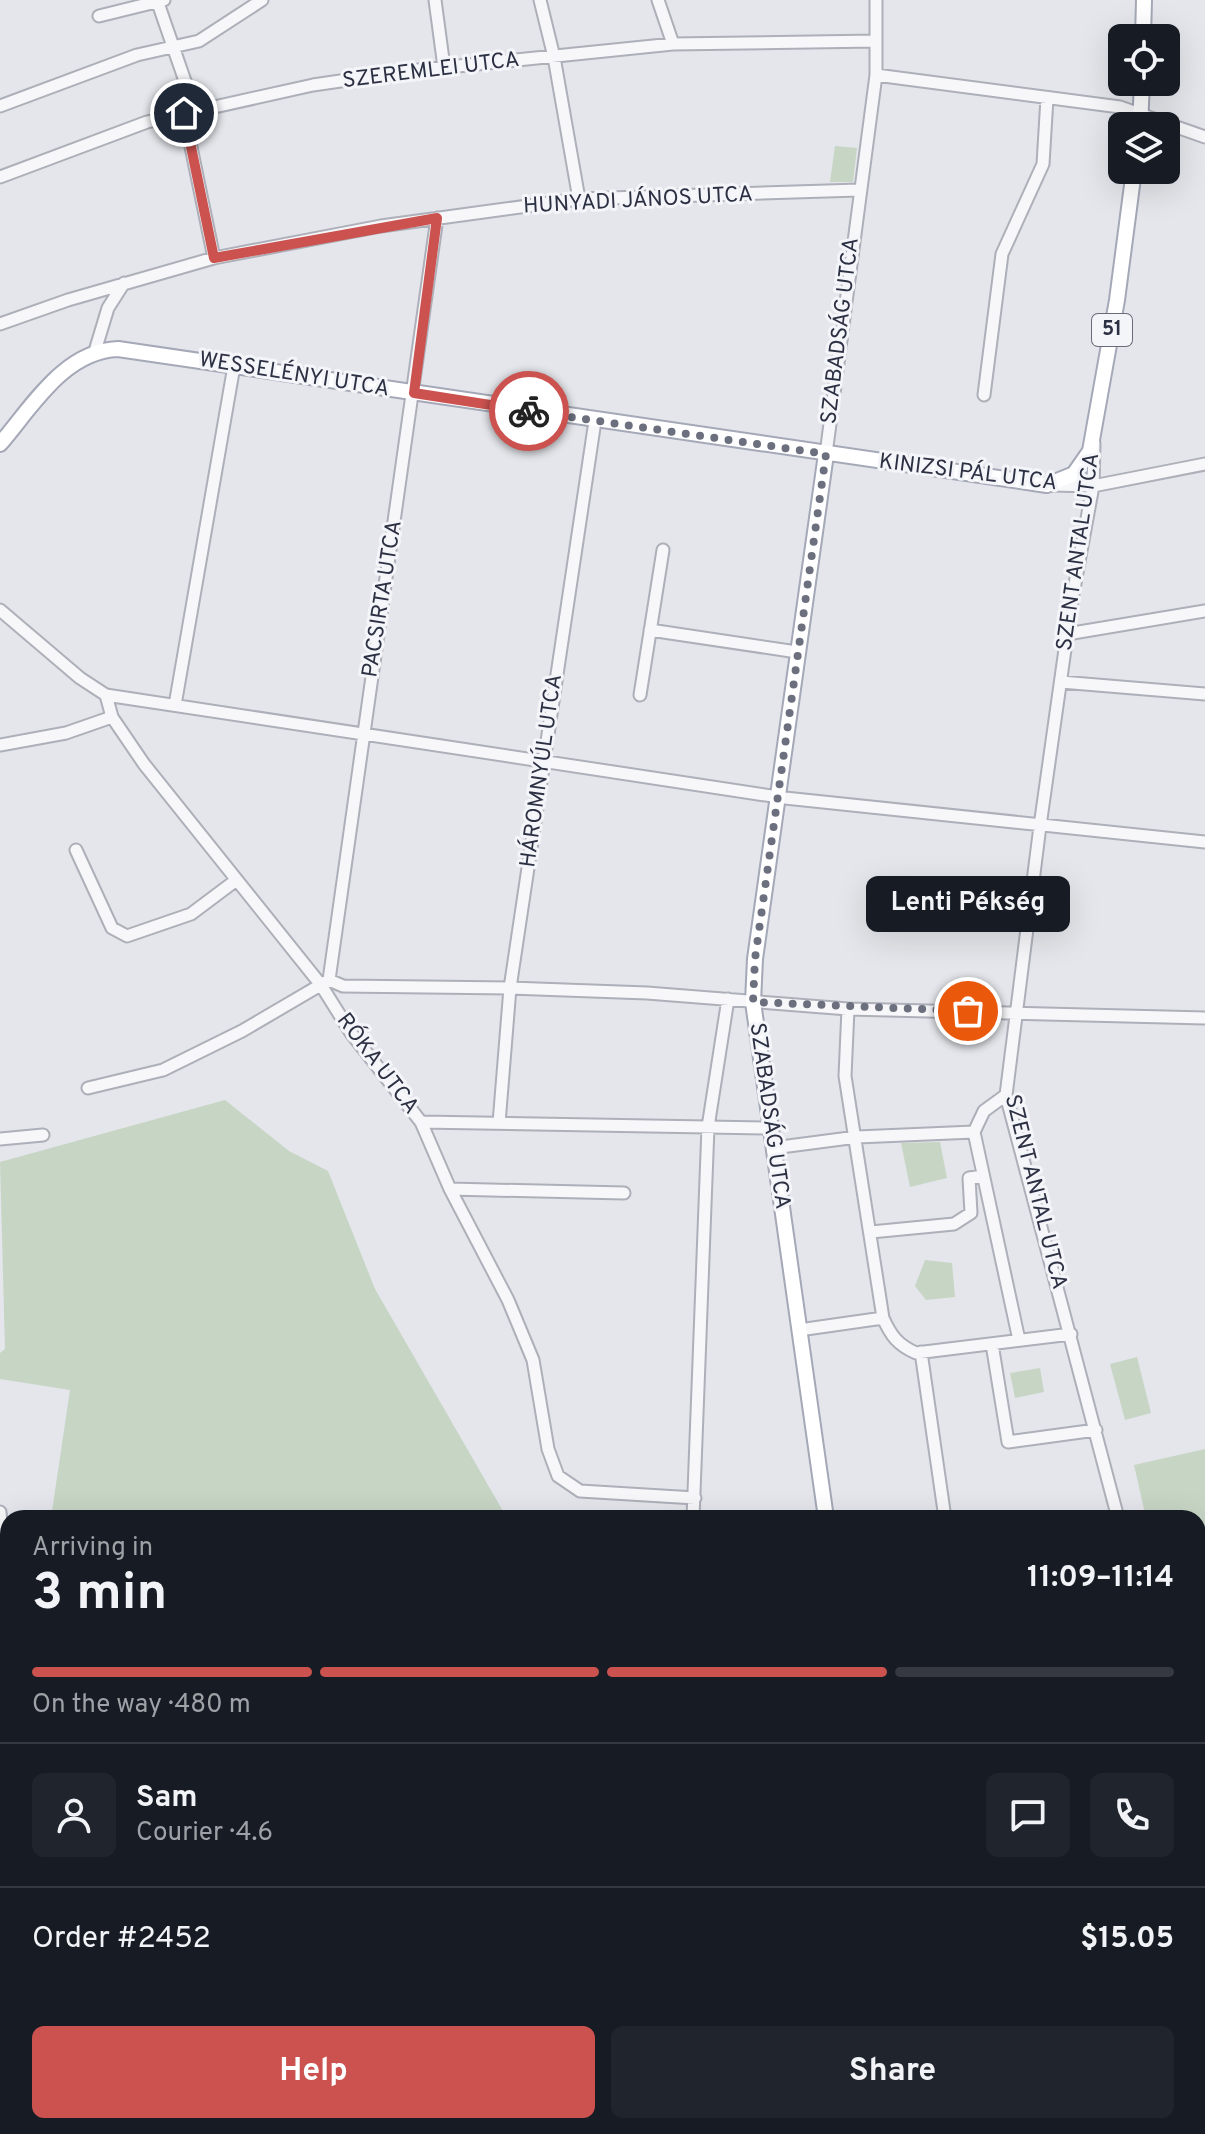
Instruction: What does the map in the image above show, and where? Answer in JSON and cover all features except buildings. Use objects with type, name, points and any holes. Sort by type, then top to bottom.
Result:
[{"type":"main road","points":[[1143,24],[1144,0]]},
{"type":"main road","name":"SZENT ANTAL UTCA","points":[[1047,485],[1065,479],[1080,469],[1090,451],[1132,184]]},
{"type":"main road","name":"WESSELÉNYI UTCA","points":[[95,351],[118,349],[826,454]]},
{"type":"main road","points":[[0,444],[72,362],[95,351]]},
{"type":"main road","name":"KINIZSI PÁL UTCA","points":[[826,454],[1047,485]]},
{"type":"main road","name":"SZABADSÁG UTCA","points":[[825,1510],[753,1002],[755,959],[826,454]]},
{"type":"street","points":[[0,106],[137,55],[199,41],[262,0]]},
{"type":"street","points":[[435,0],[444,67]]},
{"type":"street","points":[[540,0],[554,57],[579,199]]},
{"type":"street","points":[[658,0],[673,44]]},
{"type":"street","name":"SZABADSÁG UTCA","points":[[826,454],[876,75],[876,0]]},
{"type":"street","points":[[99,16],[161,2],[190,111],[214,258]]},
{"type":"street","name":"SZEREMLEI UTCA","points":[[0,177],[89,141],[190,111],[313,85],[444,67],[673,44],[876,41]]},
{"type":"street","points":[[876,75],[1120,107],[1129,112]]},
{"type":"street","points":[[984,395],[1002,254],[1043,164],[1047,98]]},
{"type":"street","points":[[1180,130],[1205,137]]},
{"type":"street","name":"HUNYADI JÁNOS UTCA","points":[[0,324],[124,283],[214,258],[437,218],[579,199],[859,190]]},
{"type":"street","name":"PACSIRTA UTCA","points":[[325,983],[414,393],[437,218]]},
{"type":"street","points":[[95,351],[108,308],[124,283]]},
{"type":"street","points":[[175,705],[234,366]]},
{"type":"street","name":"HÁROMNYÚL UTCA","points":[[499,1123],[510,988],[595,421]]},
{"type":"street","name":"SZENT ANTAL UTCA","points":[[1095,432],[1093,486],[1067,634],[1006,1095],[1116,1510]]},
{"type":"street","name":"KINIZSI PÁL UTCA","points":[[1047,485],[1093,486],[1205,464]]},
{"type":"street","points":[[640,695],[663,550]]},
{"type":"street","points":[[0,610],[80,678],[106,695],[778,795],[1205,842]]},
{"type":"street","points":[[1067,634],[1205,611]]},
{"type":"street","points":[[650,630],[797,652]]},
{"type":"street","points":[[1061,682],[1205,694]]},
{"type":"street","name":"RÓKA UTCA","points":[[106,695],[112,717],[235,881],[325,983],[351,1033],[421,1122],[450,1189],[508,1300],[533,1360],[548,1449],[558,1476],[580,1491],[695,1498]]},
{"type":"street","points":[[0,745],[66,733],[112,717]]},
{"type":"street","points":[[76,850],[112,928],[127,936],[191,914],[235,881]]},
{"type":"street","points":[[88,1088],[163,1070],[242,1031],[325,983],[343,986],[510,988],[728,999],[848,1009],[1205,1018]]},
{"type":"street","points":[[694,1510],[708,1127],[728,999]]},
{"type":"street","points":[[848,1009],[845,1076],[883,1318],[901,1346],[921,1352],[1071,1334]]},
{"type":"street","points":[[1006,1095],[984,1111],[974,1132],[1019,1340]]},
{"type":"street","points":[[421,1122],[770,1128]]},
{"type":"street","points":[[773,1148],[857,1137],[974,1132]]},
{"type":"street","points":[[0,1139],[43,1135]]},
{"type":"street","points":[[871,1232],[954,1224],[971,1213],[969,1178],[983,1176]]},
{"type":"street","points":[[450,1189],[624,1193]]},
{"type":"street","points":[[799,1330],[883,1318]]},
{"type":"street","points":[[992,1344],[1008,1442],[1096,1430]]},
{"type":"street","points":[[921,1352],[944,1510]]},
{"type":"green space","points":[[835,146],[857,148],[853,182],[830,182]]},
{"type":"green space","points":[[225,1100],[289,1151],[328,1171],[375,1289],[502,1510],[52,1510],[70,1390],[0,1379],[0,1353],[5,1349],[0,1162]]},
{"type":"green space","points":[[940,1142],[947,1178],[910,1187],[901,1143]]},
{"type":"green space","points":[[925,1260],[952,1263],[955,1297],[926,1300],[915,1286]]},
{"type":"green space","points":[[1137,1357],[1151,1413],[1125,1420],[1110,1364]]},
{"type":"green space","points":[[1040,1368],[1044,1392],[1015,1398],[1010,1373]]},
{"type":"green space","points":[[1205,1449],[1205,1510],[1144,1510],[1134,1465]]},
{"type":"way so far","points":[[529,411],[826,454],[755,959],[753,1002],[848,1009],[968,1011]]},
{"type":"place","name":"Lenti Pékség","points":[[968,1011]]},
{"type":"route","points":[[184,113],[214,258],[437,218],[414,393],[529,411]]}]
